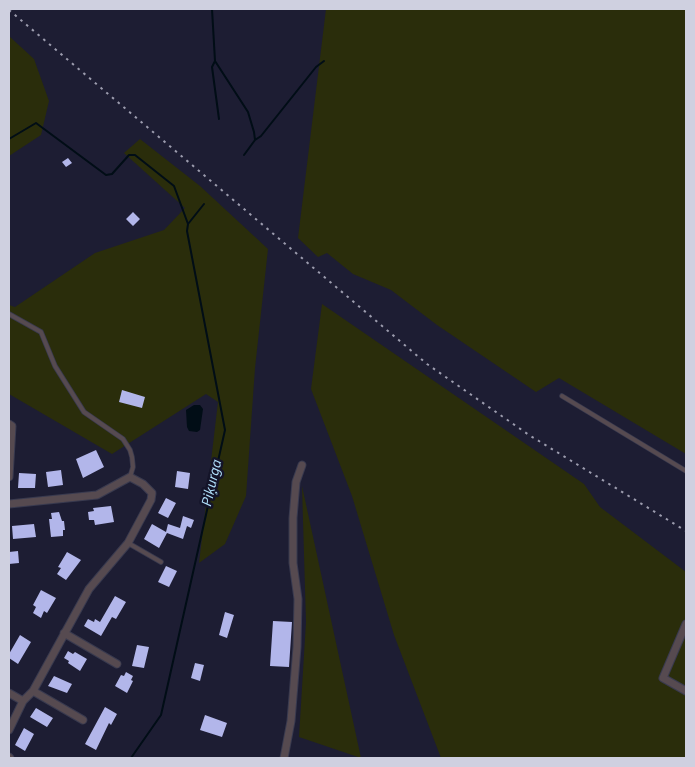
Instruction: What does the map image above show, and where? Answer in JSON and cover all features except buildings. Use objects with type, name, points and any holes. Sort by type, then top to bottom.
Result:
[{"type":"street","points":[[9,424],[12,426],[9,477]]},
{"type":"street","points":[[284,758],[291,721],[297,647],[298,599],[293,562],[293,518],[296,482],[302,465]]},
{"type":"street","points":[[9,504],[98,495],[130,477],[143,484],[152,493],[151,500],[128,543],[89,589],[33,691],[23,701],[9,730]]},
{"type":"street","points":[[686,624],[663,678],[686,691]]},
{"type":"street","points":[[64,633],[117,664]]},
{"type":"street","points":[[33,691],[83,720]]},
{"type":"street","points":[[9,693],[23,701]]},
{"type":"lane","points":[[9,314],[41,332],[55,366],[84,412],[123,440],[130,450],[132,457],[133,467],[130,477]]},
{"type":"lane","points":[[562,396],[686,472]]},
{"type":"lane","points":[[128,543],[161,562]]},
{"type":"green space","points":[[326,9],[686,9],[686,454],[559,378],[536,392],[437,325],[391,290],[353,274],[327,253],[318,257],[298,238]]},
{"type":"green space","points":[[9,36],[34,59],[49,101],[41,135],[9,156]]},
{"type":"green space","points":[[140,139],[200,186],[268,249],[255,368],[246,496],[225,544],[199,563],[218,402],[206,394],[112,454],[9,394],[9,305],[15,307],[95,253],[164,230],[185,208],[124,153]]},
{"type":"green space","points":[[322,304],[584,484],[600,507],[686,572],[686,758],[441,758],[394,635],[352,496],[311,389]]},
{"type":"green space","points":[[302,486],[361,758],[299,737],[306,622]]},
{"type":"shaded area","points":[[194,405],[200,405],[203,409],[200,430],[197,432],[189,431],[187,427],[186,410]]},
{"type":"waterway","name":"Piķurga","points":[[212,9],[215,61],[248,112],[254,132],[255,140],[244,155]]},
{"type":"waterway","points":[[215,61],[212,67],[219,119]]},
{"type":"waterway","points":[[255,140],[261,136],[316,67],[324,61]]},
{"type":"waterway","points":[[9,139],[36,123],[106,175],[112,174],[129,155],[135,155],[174,186],[188,224]]},
{"type":"waterway","name":"Piķurga","points":[[131,758],[161,715],[225,430],[187,231],[188,224],[204,204]]},
{"type":"railway","points":[[9,10],[427,364],[529,435],[686,531]]}]
